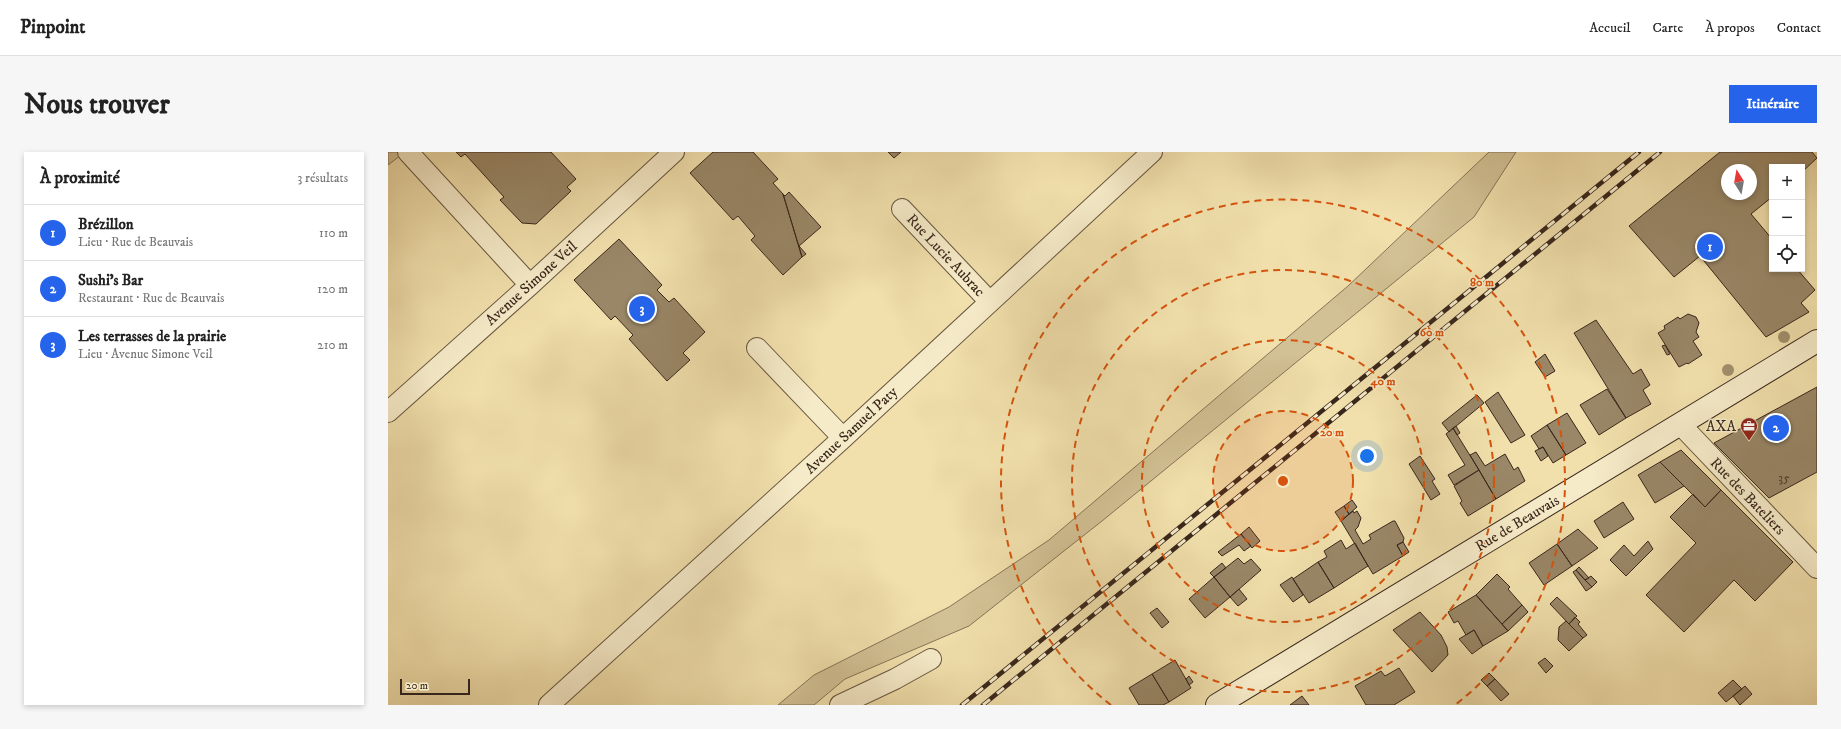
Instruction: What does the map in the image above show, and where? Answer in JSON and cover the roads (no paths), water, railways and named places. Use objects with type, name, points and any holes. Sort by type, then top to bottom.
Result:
[{"type":"main road","name":"Rue de Beauvais","points":[[1217,705],[1817,341]]},
{"type":"street","points":[[408,152],[530,285]]},
{"type":"street","name":"Avenue Simone Veil","points":[[388,412],[530,285],[674,152]]},
{"type":"street","name":"Avenue Samuel Paty","points":[[549,705],[843,438],[990,302],[1142,155]]},
{"type":"street","name":"Rue Lucie Aubrac","points":[[902,209],[990,302]]},
{"type":"street","points":[[757,348],[843,438]]},
{"type":"street","name":"Rue des Bateliers","points":[[1680,424],[1817,568]]},
{"type":"street","points":[[840,705],[931,659]]},
{"type":"railway","points":[[962,705],[1639,152]]},
{"type":"railway","points":[[983,705],[1660,152]]},
{"type":"place","name":"Brézillon","points":[[1710,247]]},
{"type":"place","name":"Les terrasses de la prairie","points":[[642,309]]},
{"type":"place","name":"Sushi's Bar","points":[[1776,428]]},
{"type":"place","name":"AXA","points":[[1749,441]]}]
